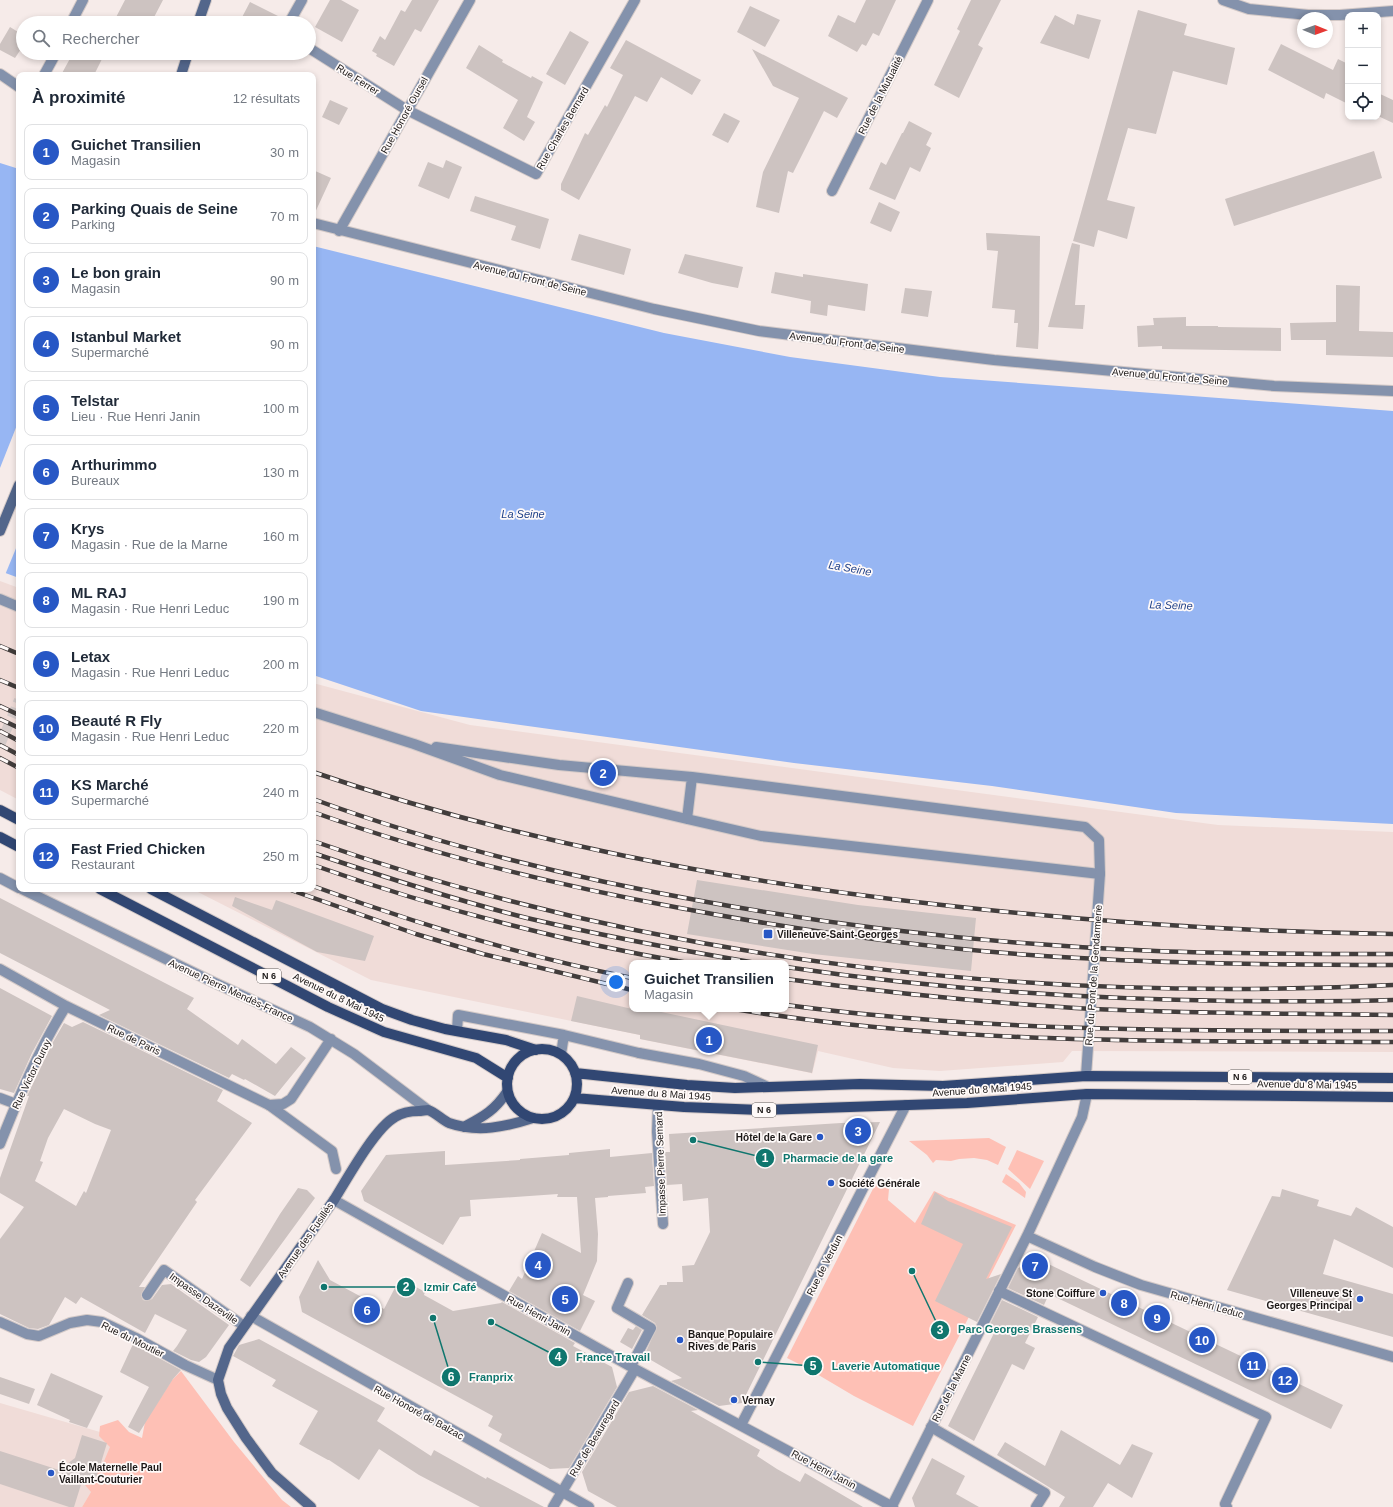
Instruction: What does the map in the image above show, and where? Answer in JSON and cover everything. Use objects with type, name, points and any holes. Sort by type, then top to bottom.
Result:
[{"type":"main road","points":[[201,16],[206,0]]},
{"type":"main road","points":[[182,72],[186,60]]},
{"type":"main road","points":[[0,531],[16,492]]},
{"type":"main road","points":[[0,810],[16,818]]},
{"type":"main road","points":[[0,838],[16,846]]},
{"type":"main road","name":"Avenue du 8 Mai 1945","points":[[106,892],[335,1010],[384,1032],[476,1058],[508,1078]]},
{"type":"main road","name":"Avenue du 8 Mai 1945","points":[[157,892],[382,1009],[412,1020],[445,1029],[506,1040],[536,1050]]},
{"type":"main road","points":[[533,1118],[524,1115],[517,1108],[509,1098],[507,1092],[508,1078],[511,1068],[517,1060],[526,1053],[536,1050]]},
{"type":"main road","name":"N 6","points":[[536,1050],[553,1051],[561,1054]]},
{"type":"main road","points":[[428,1110],[447,1122],[464,1128],[478,1129],[496,1128],[533,1118],[548,1118],[559,1115],[568,1108],[574,1098],[576,1090],[575,1073],[567,1060],[561,1054]]},
{"type":"main road","name":"Avenue du 8 Mai 1945","points":[[575,1073],[687,1085],[735,1088],[860,1084],[943,1086],[1086,1076],[1393,1078]]},
{"type":"main road","points":[[464,1128],[486,1115],[497,1105],[507,1092]]},
{"type":"main road","name":"Avenue du 8 Mai 1945","points":[[574,1098],[658,1105],[754,1110],[967,1103],[1087,1094],[1393,1097]]},
{"type":"main road","name":"Avenue des Fusillés","points":[[218,1380],[230,1348],[244,1326],[334,1200],[348,1176],[384,1125],[395,1117],[407,1112],[428,1110]]},
{"type":"main road","points":[[218,1380],[221,1394],[227,1408],[246,1438],[272,1473],[311,1507]]},
{"type":"street","points":[[75,16],[83,0]]},
{"type":"street","points":[[293,16],[302,0]]},
{"type":"street","name":"Rue Honoré Oursel","points":[[339,231],[470,0]]},
{"type":"street","name":"Rue Charles Bernard","points":[[407,110],[536,174],[635,0]]},
{"type":"street","name":"Rue de la Mutualité","points":[[832,191],[928,0]]},
{"type":"street","points":[[1223,0],[1249,8],[1308,15],[1340,15],[1393,11]]},
{"type":"street","name":"Rue Ferrer","points":[[316,52],[407,110]]},
{"type":"street","points":[[46,72],[52,60]]},
{"type":"street","points":[[0,74],[16,85]]},
{"type":"street","name":"Avenue du Front de Seine","points":[[316,224],[339,231],[654,309],[759,331],[994,360],[1274,386],[1393,391]]},
{"type":"street","points":[[0,599],[16,606]]},
{"type":"street","points":[[316,713],[414,744],[500,775],[761,836],[1100,874]]},
{"type":"street","name":"Rue du Pont de la Gendarmerie","points":[[414,744],[559,765],[692,777],[1084,827],[1099,840],[1100,874],[1086,1076]]},
{"type":"street","points":[[687,819],[692,777]]},
{"type":"street","points":[[0,878],[16,886]]},
{"type":"street","name":"Avenue Pierre Mendès-France","points":[[28,892],[206,979],[310,1027],[331,1039],[380,1072],[428,1110]]},
{"type":"street","name":"Rue de Paris","points":[[0,969],[66,1006],[269,1105],[332,1150],[336,1169]]},
{"type":"street","name":"Rue Victor Duruy","points":[[0,1144],[30,1073],[66,1006]]},
{"type":"street","name":"Avenue du 8 Mai 1945","points":[[456,1031],[458,1015],[564,1035],[639,1053],[699,1064],[744,1076],[768,1087]]},
{"type":"street","points":[[561,1054],[564,1035]]},
{"type":"street","points":[[269,1105],[283,1104],[291,1099],[331,1039]]},
{"type":"street","name":"Rue de la Marne","points":[[892,1506],[1027,1236],[1082,1117],[1087,1094]]},
{"type":"street","points":[[0,1098],[16,1104]]},
{"type":"street","name":"Impasse Pierre Semard","points":[[658,1105],[657,1132],[663,1224]]},
{"type":"street","name":"Rue de Verdun","points":[[741,1425],[906,1105]]},
{"type":"street","name":"Rue Henri Janin","points":[[334,1200],[633,1367],[892,1506]]},
{"type":"street","name":"Rue Henri Leduc","points":[[1027,1236],[1095,1267],[1141,1285],[1393,1357]]},
{"type":"street","name":"Impasse Dazeville","points":[[147,1295],[164,1270],[244,1326]]},
{"type":"street","name":"Rue de Beauregard","points":[[553,1507],[633,1367],[651,1328],[617,1308],[628,1283]]},
{"type":"street","points":[[999,1291],[1266,1418],[1226,1504],[1227,1507]]},
{"type":"street","name":"Rue Honoré de Balzac","points":[[251,1316],[589,1507]]},
{"type":"street","name":"Rue du Moutier","points":[[0,1322],[27,1334],[39,1336],[70,1323],[87,1320],[102,1322],[136,1338],[185,1365],[218,1380]]},
{"type":"street","points":[[931,1427],[1045,1493],[1036,1507]]},
{"type":"shaded area","points":[[0,581],[16,587],[16,798],[0,790]]},
{"type":"shaded area","points":[[316,684],[470,725],[1218,825],[1393,832],[1393,1052],[1072,1051],[1063,1062],[940,1071],[893,1068],[818,1051],[812,1074],[640,1039],[640,1035],[371,980],[198,892],[316,892]]},
{"type":"shaded area","points":[[989,1138],[1006,1147],[998,1165],[987,1160],[974,1158],[951,1161],[936,1160],[933,1163],[927,1155],[909,1141]]},
{"type":"shaded area","points":[[1017,1150],[1044,1161],[1030,1189],[1008,1169]]},
{"type":"shaded area","points":[[1006,1174],[1019,1183],[1026,1192],[1025,1198],[1002,1182]]},
{"type":"shaded area","points":[[878,1179],[889,1189],[888,1200],[915,1223],[934,1191],[1016,1225],[913,1426],[854,1396],[787,1358]]},
{"type":"shaded area","points":[[181,1371],[234,1442],[282,1500],[291,1507],[82,1507],[91,1492],[85,1485],[102,1466],[110,1447],[99,1436],[100,1426],[118,1420],[129,1432],[142,1438],[145,1422],[172,1380]]},
{"type":"shaded area","name":"École Maternelle Paul Vaillant-Couturier","points":[[0,1403],[124,1439],[82,1507],[0,1507]]},
{"type":"water","points":[[0,163],[16,168],[16,577],[0,571]]},
{"type":"water","name":"La Seine","points":[[316,247],[664,333],[790,357],[940,377],[1393,411],[1393,824],[1176,813],[992,786],[794,763],[421,711],[316,676]]},
{"type":"pier","points":[[16,428],[16,548],[5,575],[0,574],[0,468]]},
{"type":"building","points":[[125,0],[163,0],[155,16],[117,16]]},
{"type":"building","points":[[330,0],[341,0],[359,10],[342,42],[316,28]]},
{"type":"building","points":[[412,0],[439,0],[421,32],[415,29],[394,66],[376,56],[377,54],[372,51],[380,36],[385,40],[401,10],[405,12]]},
{"type":"building","points":[[866,0],[896,0],[879,36],[873,33],[866,46],[862,44],[857,52],[828,36],[838,15],[855,23]]},
{"type":"building","points":[[971,0],[1001,0],[978,45],[983,48],[959,98],[934,85],[960,31],[957,29]]},
{"type":"building","points":[[250,2],[278,16],[243,16]]},
{"type":"building","points":[[750,6],[780,20],[765,47],[737,32]]},
{"type":"building","points":[[1138,10],[1187,24],[1184,35],[1235,48],[1227,85],[1173,71],[1156,134],[1128,128],[1107,200],[1135,207],[1127,239],[1098,230],[1094,247],[1073,241]]},
{"type":"building","points":[[1077,14],[1101,20],[1089,59],[1040,43],[1055,15],[1074,25]]},
{"type":"building","points":[[10,27],[16,31],[15,58],[0,50],[0,44]]},
{"type":"building","points":[[570,31],[589,42],[565,85],[546,74]]},
{"type":"building","points":[[626,40],[701,80],[692,95],[661,77],[647,102],[635,96],[579,200],[561,190],[561,184],[585,133],[588,135],[605,105],[607,107],[623,75],[610,68]]},
{"type":"building","points":[[1281,44],[1333,70],[1338,59],[1345,62],[1345,102],[1326,93],[1324,99],[1268,70]]},
{"type":"building","points":[[479,45],[503,60],[502,62],[531,78],[532,76],[543,82],[527,117],[535,122],[524,141],[503,128],[518,100],[466,68]]},
{"type":"building","points":[[752,49],[848,98],[837,118],[824,111],[793,173],[788,171],[779,213],[756,207],[763,172],[799,98],[773,86]]},
{"type":"building","points":[[69,60],[102,60],[96,72],[63,72]]},
{"type":"building","points":[[1381,94],[1393,100],[1393,123],[1381,117]]},
{"type":"building","points":[[330,100],[348,108],[339,125],[322,117]]},
{"type":"building","points":[[724,113],[740,121],[728,143],[712,135]]},
{"type":"building","points":[[909,121],[932,133],[926,145],[931,148],[920,172],[910,167],[895,200],[869,189],[881,162],[886,165]]},
{"type":"building","points":[[1374,151],[1382,178],[1234,226],[1225,199]]},
{"type":"building","points":[[446,160],[462,167],[449,199],[418,186],[428,162],[443,168]]},
{"type":"building","points":[[316,171],[331,178],[316,210]]},
{"type":"building","points":[[475,196],[549,219],[540,249],[511,240],[516,226],[470,211]]},
{"type":"building","points":[[879,202],[900,212],[891,232],[870,223]]},
{"type":"building","points":[[986,233],[1040,236],[1038,349],[1016,347],[1018,323],[1014,323],[1015,310],[992,308],[998,251],[987,250]]},
{"type":"building","points":[[579,234],[631,249],[624,275],[571,260]]},
{"type":"building","points":[[1072,243],[1080,245],[1075,305],[1085,305],[1083,329],[1048,327]]},
{"type":"building","points":[[685,254],[743,267],[738,288],[712,283],[678,273]]},
{"type":"building","points":[[775,272],[803,277],[803,274],[868,284],[865,311],[828,305],[827,316],[810,313],[811,301],[771,293]]},
{"type":"building","points":[[1336,285],[1360,286],[1359,331],[1393,332],[1393,357],[1326,355],[1326,340],[1291,340],[1290,323],[1336,322]]},
{"type":"building","points":[[905,288],[932,291],[928,317],[901,313]]},
{"type":"building","points":[[1186,317],[1186,326],[1281,328],[1281,351],[1162,349],[1162,346],[1138,347],[1137,326],[1154,325],[1153,318]]},
{"type":"building","points":[[697,880],[858,905],[976,918],[971,971],[813,954],[687,934]]},
{"type":"building","points":[[235,897],[272,910],[276,900],[374,936],[365,961],[317,952],[232,906]]},
{"type":"building","points":[[0,898],[194,998],[187,1009],[238,1045],[242,1039],[276,1064],[291,1047],[306,1058],[275,1096],[245,1079],[244,1080],[232,1074],[229,1078],[99,1015],[110,1010],[0,953]]},
{"type":"building","points":[[0,988],[52,1016],[32,1053],[14,1093],[0,1089]]},
{"type":"building","points":[[577,996],[629,1008],[629,1012],[661,1012],[818,1045],[812,1073],[640,1039],[640,1035],[571,1021]]},
{"type":"building","points":[[83,1022],[223,1090],[217,1101],[252,1123],[195,1200],[197,1202],[139,1287],[145,1287],[141,1295],[143,1300],[147,1301],[152,1299],[162,1285],[171,1284],[229,1325],[206,1357],[199,1362],[191,1360],[173,1351],[187,1330],[155,1314],[145,1333],[81,1297],[76,1304],[65,1297],[49,1325],[38,1329],[29,1328],[0,1314],[0,1239],[24,1207],[0,1193],[0,1178],[29,1096],[27,1096],[53,1042],[64,1023],[72,1027]],"holes":[[[64,1109],[111,1130],[86,1193],[84,1191],[76,1206],[35,1181],[43,1162],[40,1161],[48,1138]]]},
{"type":"building","points":[[880,1122],[742,1403],[719,1406],[671,1381],[682,1378],[644,1356],[657,1327],[655,1323],[642,1315],[660,1285],[667,1285],[667,1282],[683,1282],[682,1266],[694,1265],[710,1232],[708,1198],[683,1201],[682,1184],[667,1185],[665,1152],[670,1152],[669,1134],[841,1123]]},
{"type":"building","points":[[610,1149],[610,1157],[652,1153],[654,1186],[645,1187],[646,1193],[595,1198],[598,1234],[597,1261],[583,1295],[595,1301],[580,1331],[509,1291],[518,1276],[522,1279],[542,1233],[581,1253],[577,1197],[557,1197],[558,1194],[470,1200],[471,1216],[460,1217],[443,1245],[364,1201],[361,1191],[386,1155],[445,1151],[445,1165],[520,1160]]},
{"type":"building","points":[[298,1188],[307,1190],[315,1198],[250,1287],[240,1280],[280,1214]]},
{"type":"building","points":[[1282,1189],[1319,1200],[1317,1206],[1351,1216],[1356,1207],[1393,1227],[1393,1268],[1334,1239],[1323,1274],[1393,1294],[1393,1337],[1227,1290],[1272,1196],[1280,1197]]},
{"type":"building","points":[[935,1192],[948,1201],[1012,1227],[986,1279],[1001,1274],[977,1322],[935,1301],[963,1244],[921,1224]]},
{"type":"building","points":[[318,1260],[330,1280],[384,1309],[400,1278],[425,1292],[424,1295],[453,1311],[502,1302],[575,1343],[573,1346],[612,1367],[617,1387],[569,1468],[550,1469],[499,1441],[502,1434],[488,1426],[493,1416],[302,1312],[299,1297]]},
{"type":"building","points":[[1040,1260],[1343,1405],[1331,1429],[1049,1294],[1044,1305],[1008,1288],[1018,1268]]},
{"type":"building","points":[[1002,1300],[1038,1317],[1025,1343],[1035,1348],[1024,1370],[1012,1364],[974,1441],[948,1426],[995,1331],[988,1328]]},
{"type":"building","points":[[636,1326],[642,1330],[632,1349],[620,1342],[628,1328],[633,1330]]},
{"type":"building","points":[[259,1339],[385,1408],[377,1421],[431,1456],[434,1450],[486,1479],[487,1477],[544,1507],[480,1507],[419,1475],[379,1449],[359,1480],[329,1460],[299,1444],[318,1411],[272,1386],[276,1380],[233,1356],[239,1345]]},
{"type":"building","points":[[133,1344],[181,1370],[173,1379],[139,1433],[128,1427],[149,1387],[120,1372]]},
{"type":"building","points":[[51,1373],[103,1396],[87,1428],[69,1422],[70,1420],[37,1405]]},
{"type":"building","points":[[0,1377],[35,1389],[29,1404],[0,1394]]},
{"type":"building","points":[[653,1386],[698,1410],[691,1411],[760,1450],[757,1456],[777,1469],[800,1482],[805,1473],[863,1507],[617,1507],[588,1491],[582,1472],[629,1392]]},
{"type":"building","points":[[1061,1430],[1120,1465],[1132,1444],[1153,1453],[1132,1498],[1108,1483],[1093,1507],[1059,1507],[1065,1497],[997,1455],[1005,1442],[1045,1466]]},
{"type":"building","points":[[82,1435],[107,1443],[96,1479],[84,1475],[74,1507],[69,1507],[0,1484],[0,1451],[59,1470],[75,1458]]},
{"type":"building","points":[[932,1458],[965,1476],[956,1494],[979,1507],[915,1507],[912,1498]]},
{"type":"tunnel","points":[[0,745],[16,707]]},
{"type":"railway","points":[[0,646],[16,653]]},
{"type":"railway","points":[[0,680],[16,687]]},
{"type":"railway","points":[[0,706],[16,714]]},
{"type":"railway","points":[[0,719],[16,727]]},
{"type":"railway","points":[[0,731],[16,739]]},
{"type":"railway","points":[[0,745],[16,753]]},
{"type":"railway","points":[[0,758],[16,766]]},
{"type":"railway","points":[[316,773],[390,797],[467,819],[546,839],[624,856],[783,884],[942,905],[1111,921],[1280,931],[1393,934]]},
{"type":"railway","points":[[316,800],[410,832],[557,871],[657,893],[763,912],[818,920],[875,928],[1043,945],[1215,953],[1393,954]]},
{"type":"railway","points":[[316,813],[403,842],[495,868],[541,879],[680,908],[829,933],[929,946],[1079,958],[1236,964],[1393,965]]},
{"type":"railway","points":[[316,842],[444,883],[576,917],[710,944],[846,965],[982,979],[1119,987],[1256,989],[1393,985]]},
{"type":"railway","points":[[316,854],[420,888],[527,918],[584,931],[739,960]]},
{"type":"railway","points":[[316,866],[359,881],[499,922],[546,934],[672,960]]},
{"type":"railway","points":[[316,887],[391,913],[471,938],[551,960],[629,977]]},
{"type":"railway","points":[[297,892],[416,934],[483,954],[629,989]]},
{"type":"railway","points":[[789,967],[842,975],[953,987],[1008,992],[1119,998],[1231,1001],[1393,1000]]},
{"type":"railway","points":[[789,979],[930,996],[1075,1008],[1194,1012],[1393,1015]]},
{"type":"railway","points":[[789,1005],[862,1014],[1013,1025],[1165,1030],[1393,1031]]},
{"type":"railway","points":[[754,1012],[816,1021],[898,1029],[1063,1039],[1145,1041],[1393,1042]]},
{"type":"place","name":"Parking Quais de Seine","points":[[603,773]]},
{"type":"place","name":"Villeneuve-Saint-Georges","points":[[768,934]]},
{"type":"place","name":"Guichet Transilien","points":[[709,1040]]},
{"type":"place","name":"Le bon grain","points":[[858,1131]]},
{"type":"place","name":"Hôtel de la Gare","points":[[820,1137]]},
{"type":"place","name":"Pharmacie de la gare","points":[[693,1140]]},
{"type":"place","name":"Société Générale","points":[[831,1183]]},
{"type":"place","name":"Istanbul Market","points":[[538,1265]]},
{"type":"place","name":"Krys","points":[[1035,1266]]},
{"type":"place","name":"Parc Georges Brassens","points":[[912,1271]]},
{"type":"place","name":"Izmir Café","points":[[324,1287]]},
{"type":"place","name":"Stone Coiffure","points":[[1103,1293]]},
{"type":"place","name":"Telstar","points":[[565,1299]]},
{"type":"place","name":"Villeneuve St Georges Principal","points":[[1360,1299]]},
{"type":"place","name":"ML RAJ","points":[[1124,1303]]},
{"type":"place","name":"Arthurimmo","points":[[367,1310]]},
{"type":"place","name":"Franprix","points":[[433,1318]]},
{"type":"place","name":"Letax","points":[[1157,1318]]},
{"type":"place","name":"France Travail","points":[[491,1322]]},
{"type":"place","name":"Banque Populaire Rives de Paris","points":[[680,1340]]},
{"type":"place","name":"Beauté R Fly","points":[[1202,1340]]},
{"type":"place","name":"Laverie Automatique","points":[[758,1362]]},
{"type":"place","name":"KS Marché","points":[[1253,1365]]},
{"type":"place","name":"Fast Fried Chicken","points":[[1285,1380]]},
{"type":"place","name":"Vernay","points":[[734,1400]]},
{"type":"place","name":"École Maternelle Paul Vaillant-Couturier","points":[[51,1473]]}]
